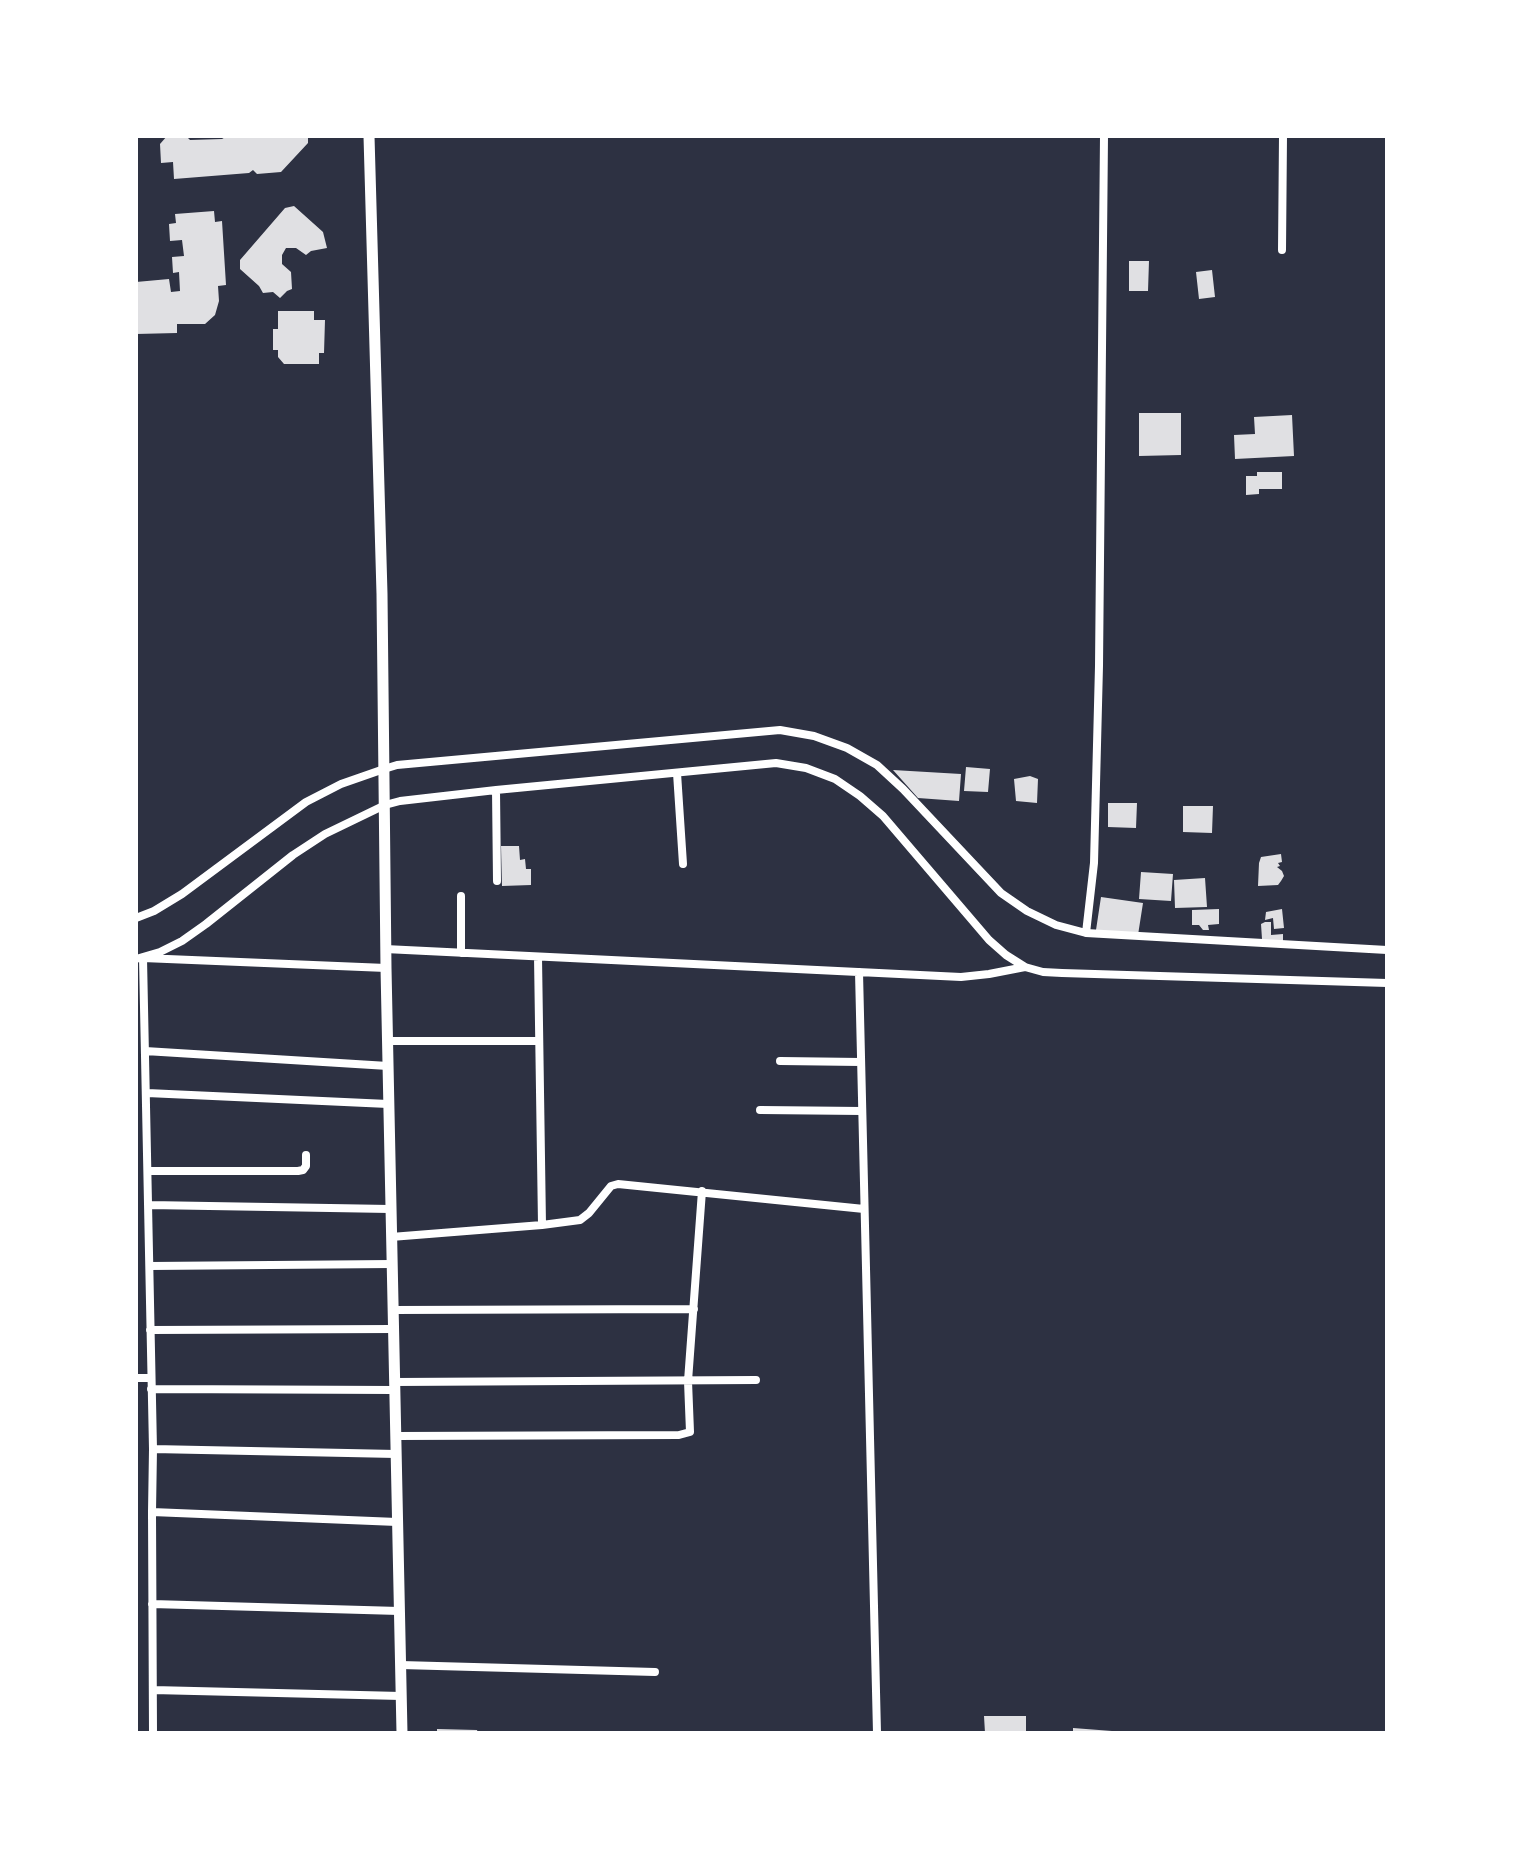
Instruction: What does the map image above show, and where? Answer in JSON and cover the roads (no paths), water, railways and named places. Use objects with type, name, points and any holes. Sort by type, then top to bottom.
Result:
[{"type":"street","points":[[369,136],[382,594],[385,949],[402,1733]]},
{"type":"street","points":[[1086,933],[1094,863],[1099,666],[1104,136]]},
{"type":"street","points":[[1282,250],[1283,136]]},
{"type":"street","points":[[136,918],[182,894],[306,802],[341,784],[384,769],[413,763],[780,730],[814,736],[847,748],[877,765],[1001,893],[1046,921],[1086,933],[1387,950]]},
{"type":"street","points":[[140,958],[182,941],[293,855],[325,834],[385,805],[496,790],[776,763],[806,768],[835,779],[860,796],[883,816],[989,940],[1025,967],[1062,973],[1387,983]]},
{"type":"street","points":[[677,773],[683,864]]},
{"type":"street","points":[[496,790],[497,881]]},
{"type":"street","points":[[461,896],[461,953]]},
{"type":"street","points":[[385,949],[961,977],[1025,967]]},
{"type":"street","points":[[538,957],[542,1225]]},
{"type":"street","points":[[140,958],[386,968]]},
{"type":"street","points":[[140,958],[149,1171],[153,1733]]},
{"type":"street","points":[[859,972],[877,1733]]},
{"type":"street","points":[[387,1041],[539,1041]]},
{"type":"street","points":[[145,1051],[388,1066]]},
{"type":"street","points":[[780,1061],[861,1062]]},
{"type":"street","points":[[147,1093],[388,1104]]},
{"type":"street","points":[[760,1110],[862,1111]]},
{"type":"street","points":[[149,1171],[298,1171],[306,1166],[306,1155]]},
{"type":"street","points":[[391,1237],[580,1220],[611,1186],[618,1184],[864,1209]]},
{"type":"street","points":[[396,1436],[685,1434],[691,1428],[688,1381],[702,1191]]},
{"type":"street","points":[[149,1205],[390,1209]]},
{"type":"street","points":[[150,1266],[392,1264]]},
{"type":"street","points":[[393,1310],[694,1309]]},
{"type":"street","points":[[150,1330],[393,1329]]},
{"type":"street","points":[[136,1378],[151,1378]]},
{"type":"street","points":[[151,1389],[756,1380]]},
{"type":"street","points":[[153,1449],[396,1454]]},
{"type":"street","points":[[152,1512],[397,1522]]},
{"type":"street","points":[[152,1604],[399,1611]]},
{"type":"street","points":[[401,1665],[655,1672]]},
{"type":"street","points":[[153,1690],[401,1696]]}]
